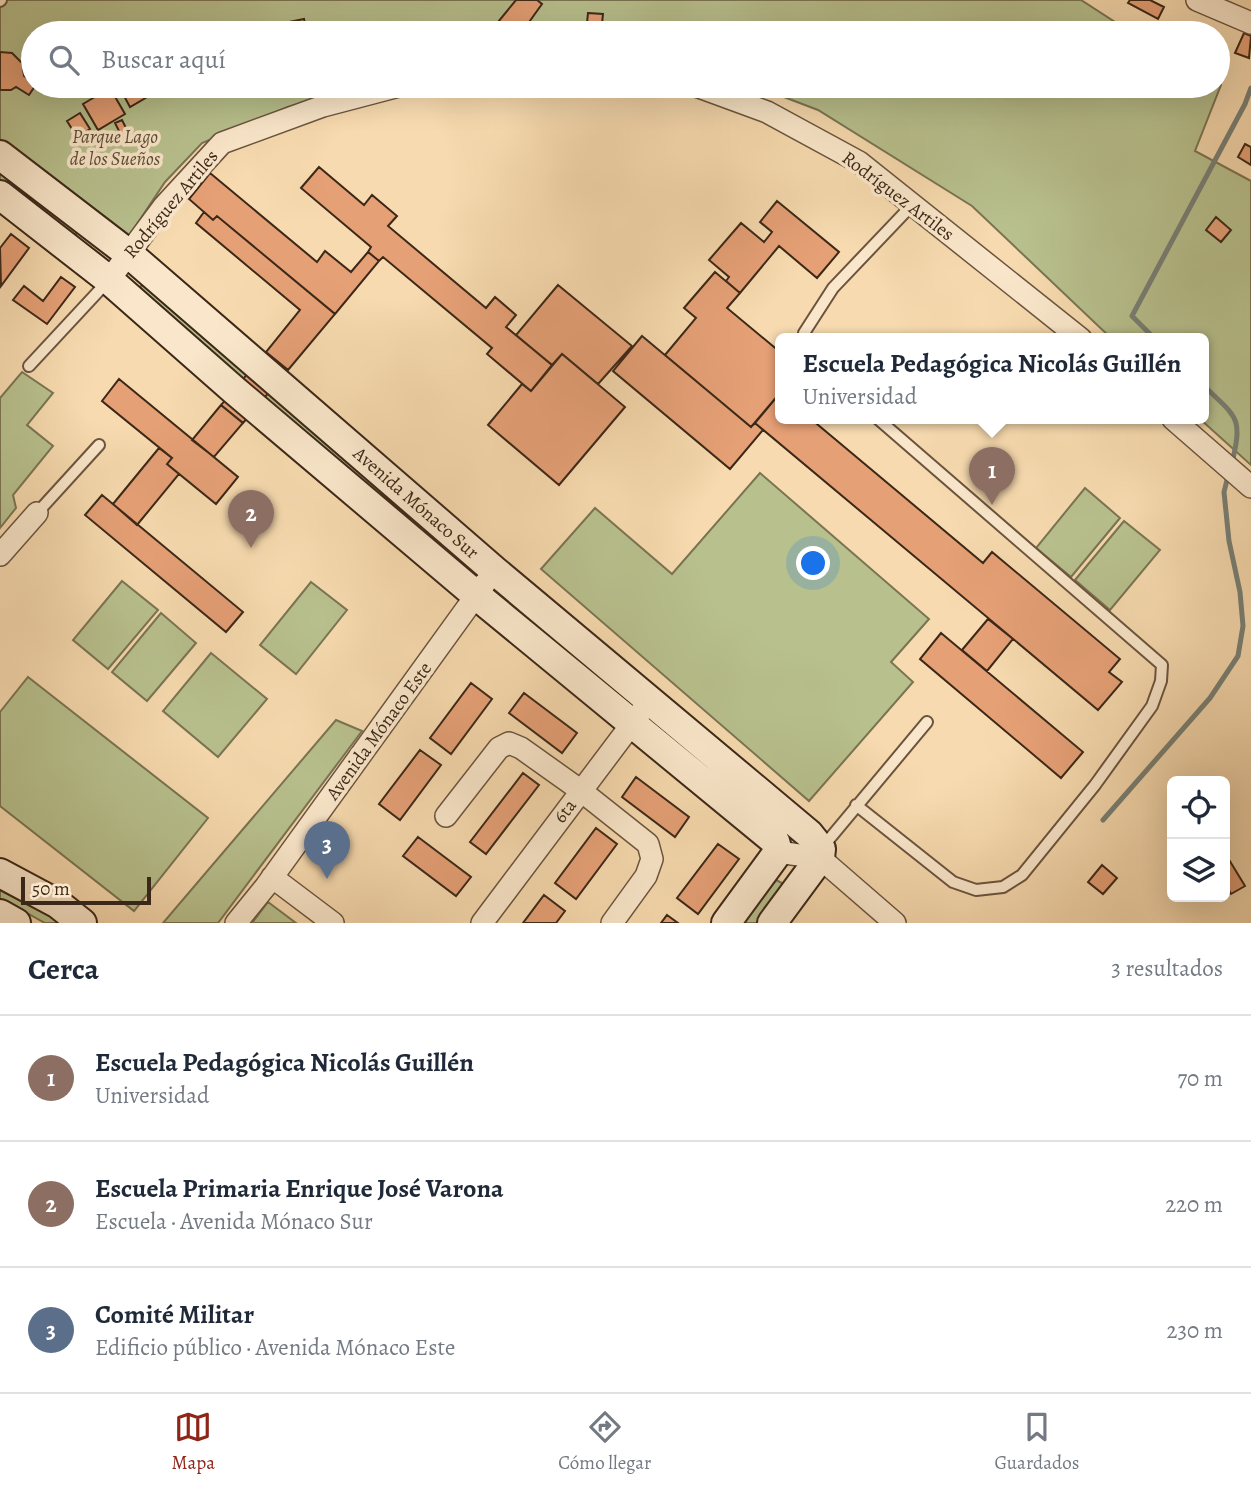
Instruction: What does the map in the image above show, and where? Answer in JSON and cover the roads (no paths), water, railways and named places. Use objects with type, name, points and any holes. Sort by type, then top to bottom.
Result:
[{"type":"main road","name":"Avenida Mónaco Sur","points":[[0,155],[129,254],[495,571],[809,834],[820,853]]},
{"type":"main road","name":"Avenida Mónaco Sur","points":[[0,195],[109,280],[476,596],[775,841],[778,852]]},
{"type":"main road","points":[[726,923],[778,852]]},
{"type":"main road","points":[[772,923],[820,853]]},
{"type":"main road","points":[[0,873],[58,904],[82,923]]},
{"type":"main road","points":[[0,914],[16,923]]},
{"type":"street","points":[[1197,0],[1251,23]]},
{"type":"street","name":"Rodríguez Artiles","points":[[109,280],[164,206],[222,143],[323,106],[353,98]]},
{"type":"street","name":"Rodríguez Artiles","points":[[729,98],[767,112],[848,156],[913,204],[1074,333]]},
{"type":"street","points":[[1179,424],[1251,487]]},
{"type":"street","points":[[0,555],[37,513]]},
{"type":"street","name":"Avenida Mónaco Este","points":[[236,923],[495,571]]},
{"type":"street","name":"6ta","points":[[482,923],[650,700]]},
{"type":"street","points":[[446,816],[499,748],[509,743],[521,748],[648,844],[652,859],[646,876],[612,923]]},
{"type":"street","points":[[778,852],[820,853],[895,923]]},
{"type":"street","points":[[272,877],[333,923]]},
{"type":"lane","points":[[804,333],[833,288],[913,204]]},
{"type":"lane","points":[[29,366],[109,280]]},
{"type":"lane","points":[[856,805],[953,883],[976,890],[1003,887],[1022,874],[1095,785],[1152,706],[1161,681],[1162,665],[884,424]]},
{"type":"lane","points":[[37,513],[99,445]]},
{"type":"lane","points":[[820,853],[856,805],[927,722]]},
{"type":"waterway","points":[[1149,333],[1132,316],[1251,88]]},
{"type":"waterway","points":[[1209,391],[1230,412],[1237,426],[1232,463]]},
{"type":"waterway","points":[[1103,820],[1210,698],[1238,656],[1243,626],[1224,492],[1228,476]]},
{"type":"place","name":"Escuela Pedagógica Nicolás Guillén","points":[[992,505]]},
{"type":"place","name":"Escuela Primaria Enrique José Varona","points":[[251,548]]},
{"type":"place","name":"Comité Militar","points":[[327,879]]},
{"type":"park label","name":"Parque Lago de los Sueños","points":[[115,148]]}]
